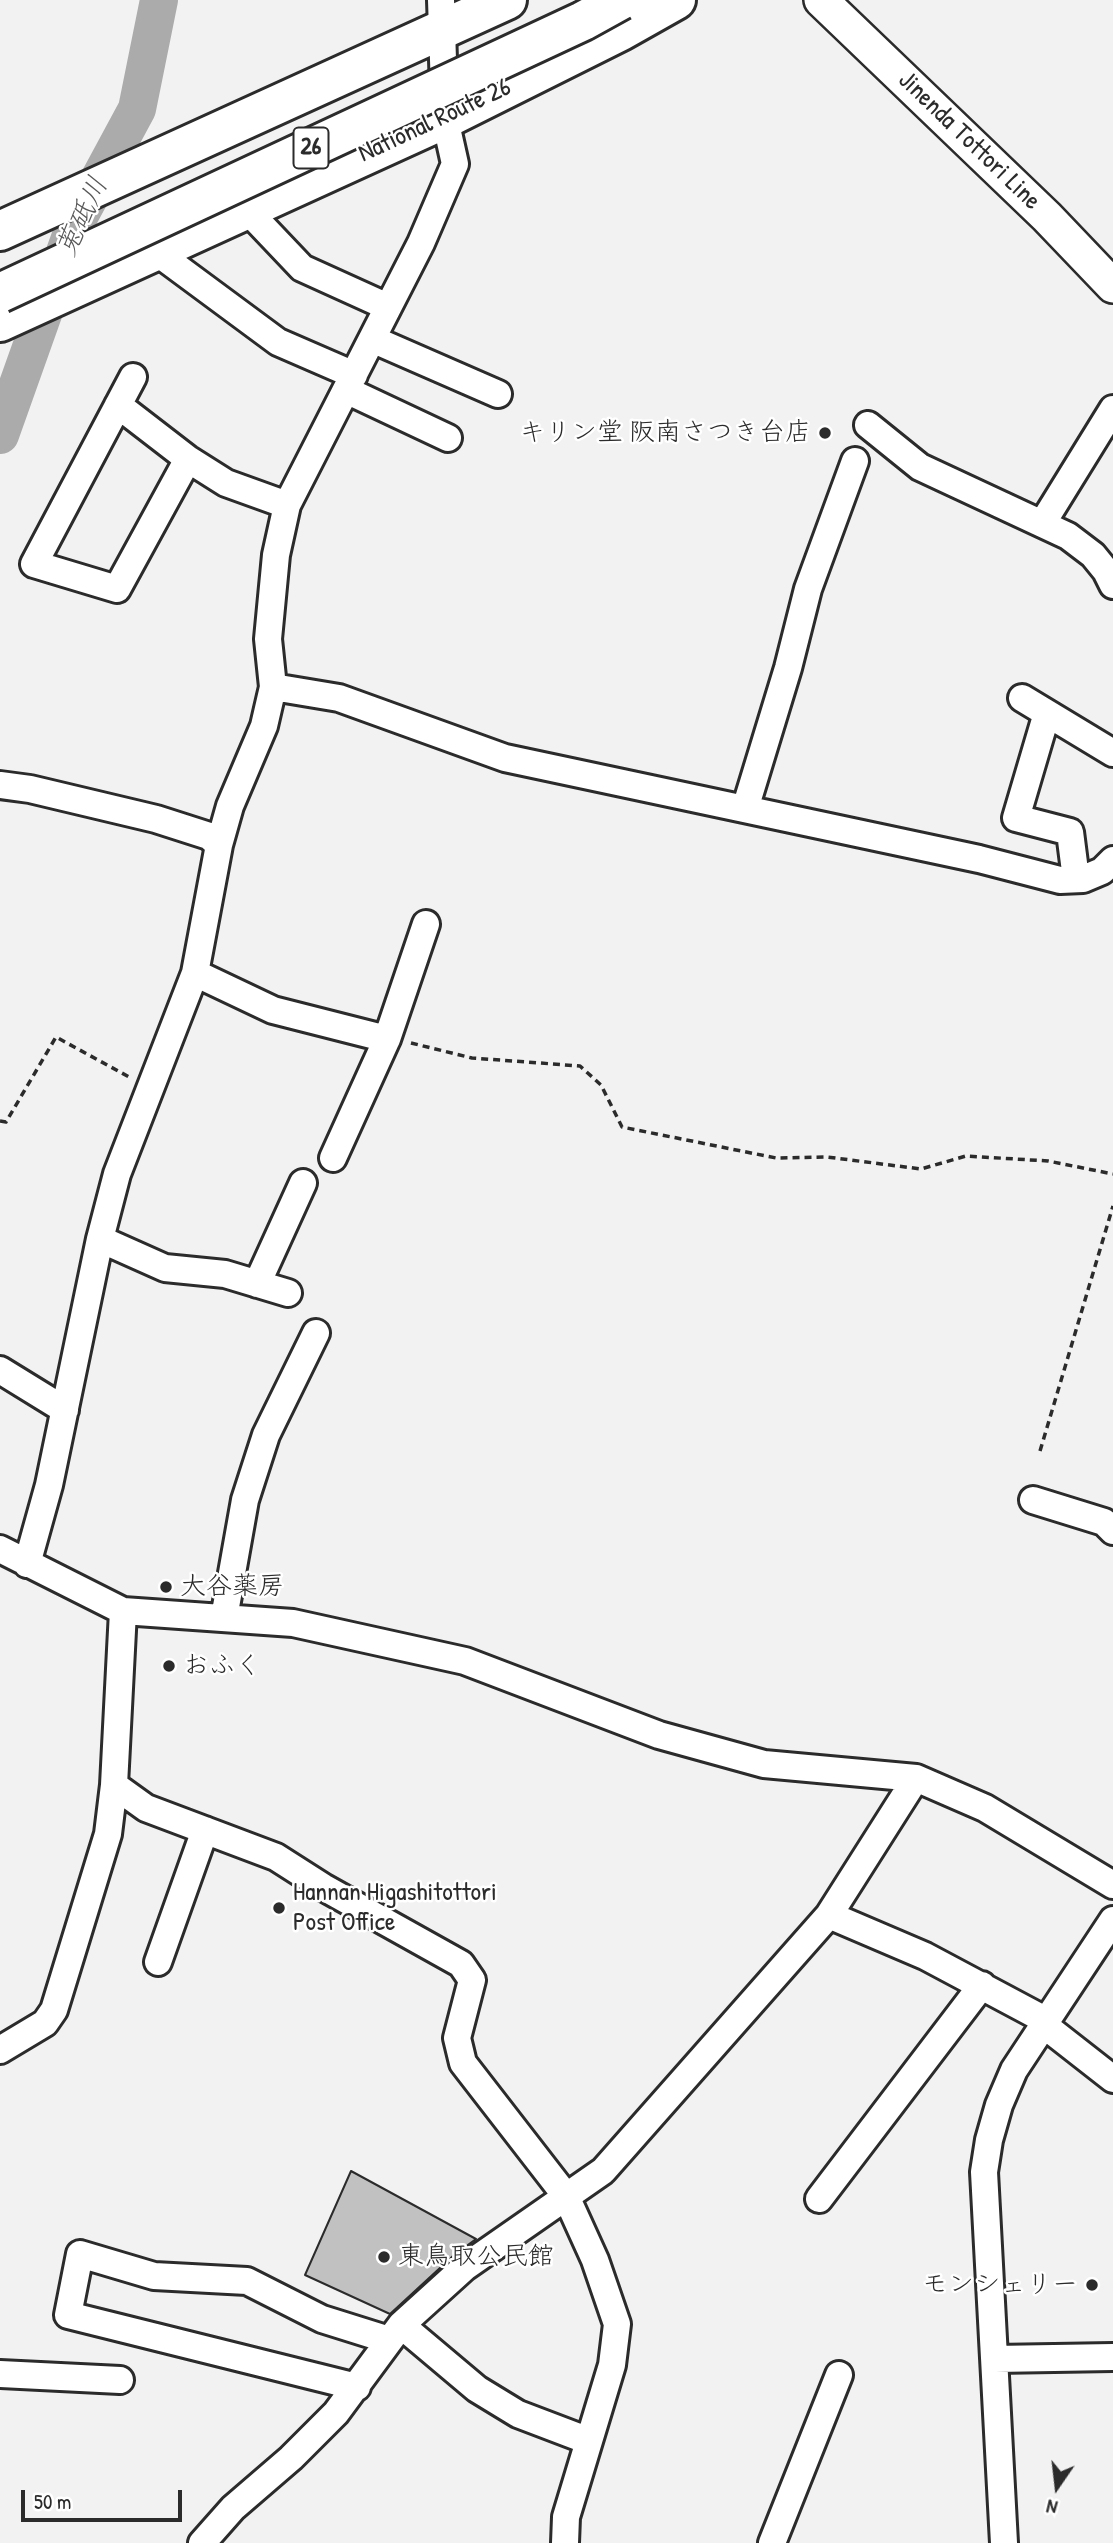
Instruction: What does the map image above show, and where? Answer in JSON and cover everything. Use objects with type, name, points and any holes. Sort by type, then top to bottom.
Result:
[{"type":"highway","name":"26","points":[[0,231],[165,157],[442,15],[507,0]]},
{"type":"highway","name":"26","points":[[2,312],[621,0]]},
{"type":"highway","name":"National Route 26","points":[[2,312],[117,268],[445,119],[621,31],[676,0]]},
{"type":"main road","name":"Jinenda Tottori Line","points":[[821,0],[1048,218],[1113,286]]},
{"type":"street","points":[[27,1564],[49,1485],[100,1239],[117,1174],[195,973],[219,845],[230,806],[264,726],[273,687],[268,639],[276,555],[287,505],[421,243],[455,164],[445,119],[442,15]]},
{"type":"street","points":[[246,209],[302,268],[388,307]]},
{"type":"street","points":[[155,251],[278,342],[448,438]]},
{"type":"street","points":[[372,339],[498,394]]},
{"type":"street","points":[[133,377],[34,565],[117,589],[188,459]]},
{"type":"street","points":[[118,405],[188,459],[226,483],[287,505]]},
{"type":"street","points":[[1042,524],[1113,409]]},
{"type":"street","points":[[868,425],[920,467],[1068,536],[1093,555],[1107,571],[1113,585]]},
{"type":"street","points":[[746,809],[788,668],[808,589],[855,461]]},
{"type":"street","points":[[273,687],[339,698],[505,758],[979,859],[1060,880],[1083,879],[1102,871],[1113,860]]},
{"type":"street","points":[[1022,698],[1113,753]]},
{"type":"street","points":[[1047,713],[1016,818],[1070,832],[1076,879]]},
{"type":"street","points":[[0,785],[30,789],[156,819],[209,836],[219,845]]},
{"type":"street","points":[[333,1158],[387,1038],[426,924]]},
{"type":"street","points":[[195,973],[273,1010],[387,1038]]},
{"type":"street","points":[[257,1284],[303,1183]]},
{"type":"street","points":[[100,1239],[165,1268],[225,1274],[288,1293]]},
{"type":"street","points":[[224,1618],[245,1500],[266,1435],[316,1333]]},
{"type":"street","points":[[0,1370],[65,1410]]},
{"type":"street","points":[[1033,1500],[1104,1521],[1113,1531]]},
{"type":"street","points":[[0,1549],[123,1611],[293,1623],[464,1661],[659,1735],[764,1764],[916,1778],[985,1808],[1113,1885]]},
{"type":"street","points":[[0,2050],[45,2023],[54,2010],[108,1834],[114,1784],[123,1611]]},
{"type":"street","points":[[202,2543],[233,2508],[291,2458],[327,2422],[357,2387],[395,2333],[466,2267],[603,2171],[829,1915],[916,1778]]},
{"type":"street","points":[[114,1784],[146,1808],[276,1857],[323,1887],[461,1964],[472,1980],[457,2038],[463,2063],[566,2196],[596,2260],[617,2324],[612,2365],[566,2517],[565,2543]]},
{"type":"street","points":[[158,1962],[205,1830]]},
{"type":"street","points":[[829,1915],[925,1956],[982,1985],[1046,2023],[1113,2079]]},
{"type":"street","points":[[1004,2543],[984,2172],[989,2140],[999,2105],[1014,2070],[1113,1920]]},
{"type":"street","points":[[819,2199],[982,1985]]},
{"type":"street","points":[[357,2387],[68,2315],[80,2254],[153,2276],[247,2281],[322,2319],[395,2333],[518,2414],[589,2441]]},
{"type":"street","points":[[995,2359],[1113,2357]]},
{"type":"street","points":[[0,2374],[120,2380]]},
{"type":"street","points":[[772,2543],[839,2375]]},
{"type":"path","points":[[0,1121],[6,1122],[56,1037],[151,1090]]},
{"type":"path","points":[[387,1038],[472,1058],[580,1066],[601,1085],[622,1127],[776,1158],[827,1157],[921,1169],[966,1156],[1048,1161],[1113,1174]]},
{"type":"path","points":[[1040,1451],[1113,1206]]},
{"type":"building","name":"東鳥取公民館","points":[[351,2171],[476,2239],[454,2255],[390,2314],[305,2275]]},
{"type":"waterway","name":"莵砥川","points":[[0,435],[75,224],[137,109],[159,0]]},
{"type":"place","name":"キリン堂 阪南さつき台店","points":[[825,433]]},
{"type":"place","name":"大谷薬房","points":[[166,1587]]},
{"type":"place","name":"おふく","points":[[169,1666]]},
{"type":"place","name":"Hannan Higashitottori Post Office","points":[[279,1908]]},
{"type":"place","name":"東鳥取公民館","points":[[384,2257]]},
{"type":"place","name":"モンシェリー","points":[[1092,2285]]}]
